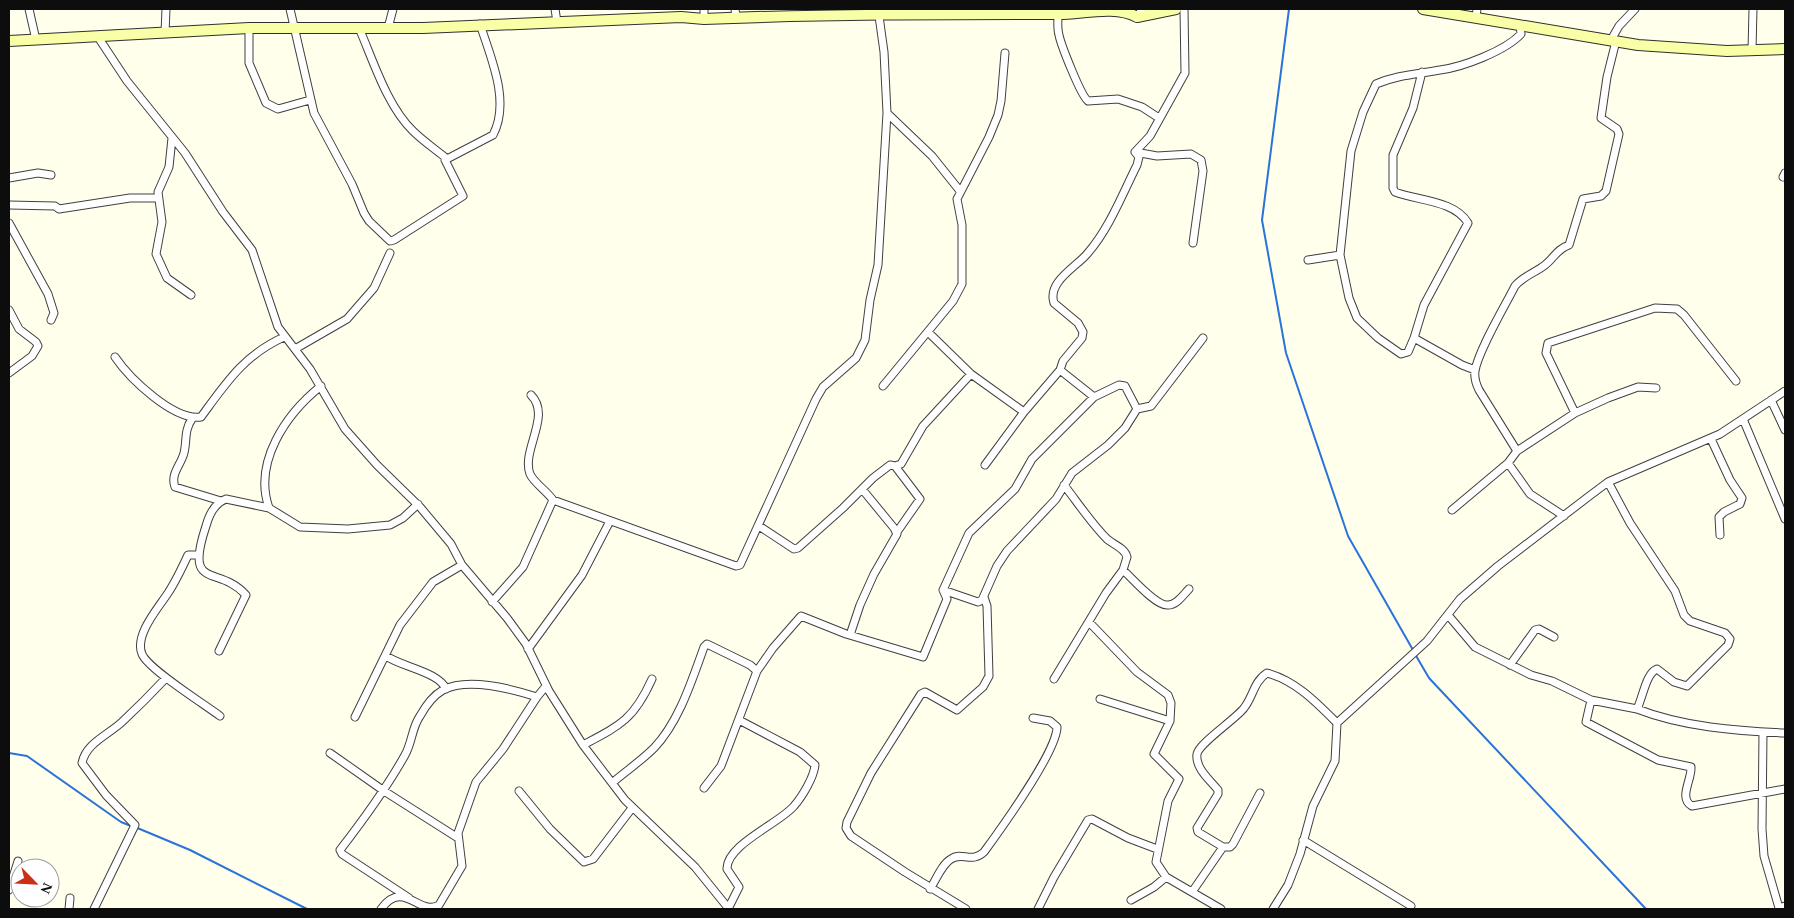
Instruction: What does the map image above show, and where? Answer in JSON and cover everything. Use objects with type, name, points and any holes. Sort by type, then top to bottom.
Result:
[{"type":"main road","points":[[9,42],[249,28],[388,28],[681,17],[736,13],[879,16],[944,11],[1140,13],[1176,9]]},
{"type":"main road","points":[[1423,9],[1476,13],[1520,25],[1669,48],[1785,49]]},
{"type":"street","points":[[29,9],[36,40]]},
{"type":"street","points":[[165,32],[166,9]]},
{"type":"street","points":[[290,9],[310,100],[364,213],[369,221],[390,240],[394,240],[463,196],[445,160],[446,158],[412,131],[384,88],[359,28]]},
{"type":"street","points":[[388,28],[393,9]]},
{"type":"street","points":[[555,9],[557,22]]},
{"type":"street","points":[[1135,152],[1144,144],[1186,68],[1184,9]]},
{"type":"street","points":[[1518,452],[1479,390],[1475,382],[1475,370],[1488,339],[1515,286],[1521,279],[1546,264],[1557,251],[1569,245],[1583,199],[1601,196],[1606,190],[1619,134],[1617,129],[1601,118],[1607,76],[1614,40],[1619,26],[1635,9]]},
{"type":"street","points":[[1752,50],[1753,9]]},
{"type":"street","points":[[1053,12],[1058,34],[1084,98],[1088,101],[1118,98],[1142,107],[1159,118]]},
{"type":"street","points":[[531,395],[537,405],[537,424],[529,459],[530,475],[553,500],[736,566],[741,564],[820,392],[856,358],[864,344],[870,300],[878,265],[887,114],[884,52],[879,16]]},
{"type":"street","points":[[445,160],[493,135],[496,128],[498,88],[480,24]]},
{"type":"street","points":[[1422,72],[1413,108],[1393,154],[1393,188],[1395,192],[1410,198],[1443,205],[1464,218],[1468,223],[1424,305],[1408,352],[1401,354],[1378,338],[1357,318],[1349,298],[1340,255],[1351,150],[1363,112],[1376,84],[1397,77],[1422,72],[1442,70],[1500,50],[1521,34],[1520,25]]},
{"type":"street","points":[[249,28],[249,63],[266,104],[278,109],[310,100]]},
{"type":"street","points":[[98,37],[127,81],[185,153],[223,212],[252,250],[272,315],[284,337],[295,349],[321,386],[345,429],[377,465],[418,504],[451,544],[462,565],[507,618],[528,649],[546,686],[583,744],[612,783],[632,808],[695,867],[729,909],[739,887],[728,870],[728,862],[740,848],[794,807],[815,765],[800,752],[739,720]]},
{"type":"street","points":[[883,386],[953,301],[962,284],[962,226],[957,198],[989,137],[998,115],[1005,53]]},
{"type":"street","points":[[887,114],[932,156],[960,192]]},
{"type":"street","points":[[172,138],[170,167],[158,192],[162,222],[156,250],[159,264],[167,278],[191,295]]},
{"type":"street","points":[[1135,152],[1157,156],[1191,154],[1201,160],[1203,171],[1192,242]]},
{"type":"street","points":[[986,465],[1024,412],[1060,370],[1063,361],[1082,338],[1083,332],[1078,323],[1054,302],[1053,293],[1056,286],[1069,271],[1089,252],[1106,227],[1137,165],[1139,157],[1135,152]]},
{"type":"street","points":[[9,178],[38,173],[51,175]]},
{"type":"street","points":[[9,205],[54,206],[59,209],[130,198],[158,198]]},
{"type":"street","points":[[9,222],[48,294],[54,312],[51,320]]},
{"type":"street","points":[[295,349],[347,319],[374,288],[390,253]]},
{"type":"street","points":[[1308,260],[1340,255]]},
{"type":"street","points":[[1575,414],[1546,353],[1548,343],[1655,308],[1677,309],[1684,315],[1736,381]]},
{"type":"street","points":[[9,310],[19,330],[36,342],[38,346],[32,356],[9,373]]},
{"type":"street","points":[[928,332],[971,374],[1024,412]]},
{"type":"street","points":[[115,357],[125,372],[147,392],[192,419],[201,417],[220,390],[252,355],[284,337]]},
{"type":"street","points":[[943,590],[978,602],[984,598],[992,576],[1002,557],[1056,499],[1078,467],[1114,440],[1137,409],[1151,406],[1203,338]]},
{"type":"street","points":[[1414,338],[1462,365],[1475,370]]},
{"type":"street","points":[[1060,370],[1094,397]]},
{"type":"street","points":[[759,526],[794,549],[798,548],[888,465],[895,466],[901,464],[923,426],[971,374]]},
{"type":"street","points":[[943,590],[974,527],[1015,489],[1032,460],[1094,397],[1119,385],[1124,385],[1137,409]]},
{"type":"street","points":[[269,508],[264,477],[266,464],[287,422],[303,401],[321,386]]},
{"type":"street","points":[[1452,510],[1518,452],[1575,414],[1608,398],[1638,388],[1656,388]]},
{"type":"street","points":[[1273,909],[1288,884],[1313,806],[1335,761],[1337,724],[1427,641],[1460,599],[1498,566],[1608,482],[1711,438],[1785,391]]},
{"type":"street","points":[[1771,400],[1785,430]]},
{"type":"street","points":[[192,419],[184,438],[184,455],[175,472],[173,481],[175,487],[221,501]]},
{"type":"street","points":[[1743,419],[1785,519]]},
{"type":"street","points":[[1711,438],[1730,480],[1742,498],[1740,504],[1724,512],[1719,517],[1720,535]]},
{"type":"street","points":[[1508,462],[1530,494],[1564,516]]},
{"type":"street","points":[[850,635],[860,605],[897,532],[920,501],[895,466]]},
{"type":"street","points":[[1608,482],[1630,523],[1675,590],[1684,615],[1690,621],[1725,633],[1730,639],[1728,645],[1690,685],[1679,685],[1657,669],[1653,670],[1648,675],[1644,696],[1637,709]]},
{"type":"street","points":[[1054,679],[1106,593],[1123,570],[1126,554],[1101,533],[1064,485]]},
{"type":"street","points":[[862,489],[897,532]]},
{"type":"street","points":[[219,652],[245,602],[246,595],[240,589],[212,577],[203,570],[197,555],[206,524],[215,507],[221,501],[226,499],[269,508],[280,517],[300,527],[348,529],[390,525],[403,518],[418,504]]},
{"type":"street","points":[[492,602],[523,567],[553,500]]},
{"type":"street","points":[[528,649],[582,575],[610,521]]},
{"type":"street","points":[[197,555],[188,555],[168,594],[156,608],[141,641],[142,655],[158,673],[220,716]]},
{"type":"street","points":[[355,717],[400,625],[426,589],[440,577],[462,565]]},
{"type":"street","points":[[1123,570],[1158,602],[1167,606],[1176,602],[1189,589]]},
{"type":"street","points":[[704,788],[721,766],[757,671],[800,616],[850,635],[923,657],[947,599],[943,590]]},
{"type":"street","points":[[966,909],[930,889],[851,836],[846,828],[870,773],[921,694],[925,692],[957,710],[987,681],[989,661],[987,606],[984,598]]},
{"type":"street","points":[[1448,615],[1475,647],[1510,665],[1552,681],[1591,700],[1637,709],[1659,717],[1763,732],[1785,733]]},
{"type":"street","points":[[1089,622],[1137,672],[1168,695],[1171,703],[1170,721],[1154,754],[1179,779],[1168,801],[1156,862],[1166,876],[1221,909]]},
{"type":"street","points":[[1510,665],[1535,630],[1539,629],[1554,637]]},
{"type":"street","points":[[612,783],[662,738],[674,718],[705,645],[710,644],[750,665],[757,671]]},
{"type":"street","points":[[386,656],[407,668],[437,677],[446,689]]},
{"type":"street","points":[[1260,792],[1230,847],[1223,847],[1198,832],[1197,828],[1218,794],[1218,790],[1200,768],[1197,753],[1199,749],[1245,707],[1262,676],[1267,672],[1290,681],[1320,705],[1337,724]]},
{"type":"street","points":[[94,909],[135,825],[106,795],[82,763],[84,755],[94,744],[121,723],[166,678]]},
{"type":"street","points":[[583,744],[623,722],[642,703],[652,679]]},
{"type":"street","points":[[537,697],[494,686],[467,685],[446,689],[434,698],[419,717],[407,752],[384,792],[340,852],[409,898],[430,908],[439,905],[462,866],[458,838],[462,819],[478,777],[503,749],[546,686]]},
{"type":"street","points":[[1100,699],[1170,721]]},
{"type":"street","points":[[1591,700],[1586,722],[1658,760],[1690,767],[1686,797],[1688,804],[1692,806],[1785,789]]},
{"type":"street","points":[[930,889],[948,860],[958,856],[973,858],[984,852],[1043,764],[1053,744],[1057,727],[1050,721],[1033,718]]},
{"type":"street","points":[[1763,732],[1764,856],[1780,908]]},
{"type":"street","points":[[330,753],[384,792],[458,838]]},
{"type":"street","points":[[519,790],[550,830],[584,862],[593,859],[632,808]]},
{"type":"street","points":[[1038,909],[1066,854],[1088,820],[1092,819],[1128,838],[1158,849]]},
{"type":"street","points":[[1303,840],[1411,906]]},
{"type":"street","points":[[1192,892],[1223,847]]},
{"type":"street","points":[[1131,900],[1154,887],[1166,876]]},
{"type":"street","points":[[381,909],[391,898],[400,896],[409,898]]},
{"type":"street","points":[[69,909],[70,898]]},
{"type":"waterway","points":[[1289,9],[1262,220],[1286,353],[1348,536],[1413,650]]},
{"type":"waterway","points":[[1415,654],[1429,678],[1646,909]]},
{"type":"waterway","points":[[9,753],[27,756],[121,822],[131,826]]},
{"type":"waterway","points":[[135,827],[190,850],[307,909]]}]
